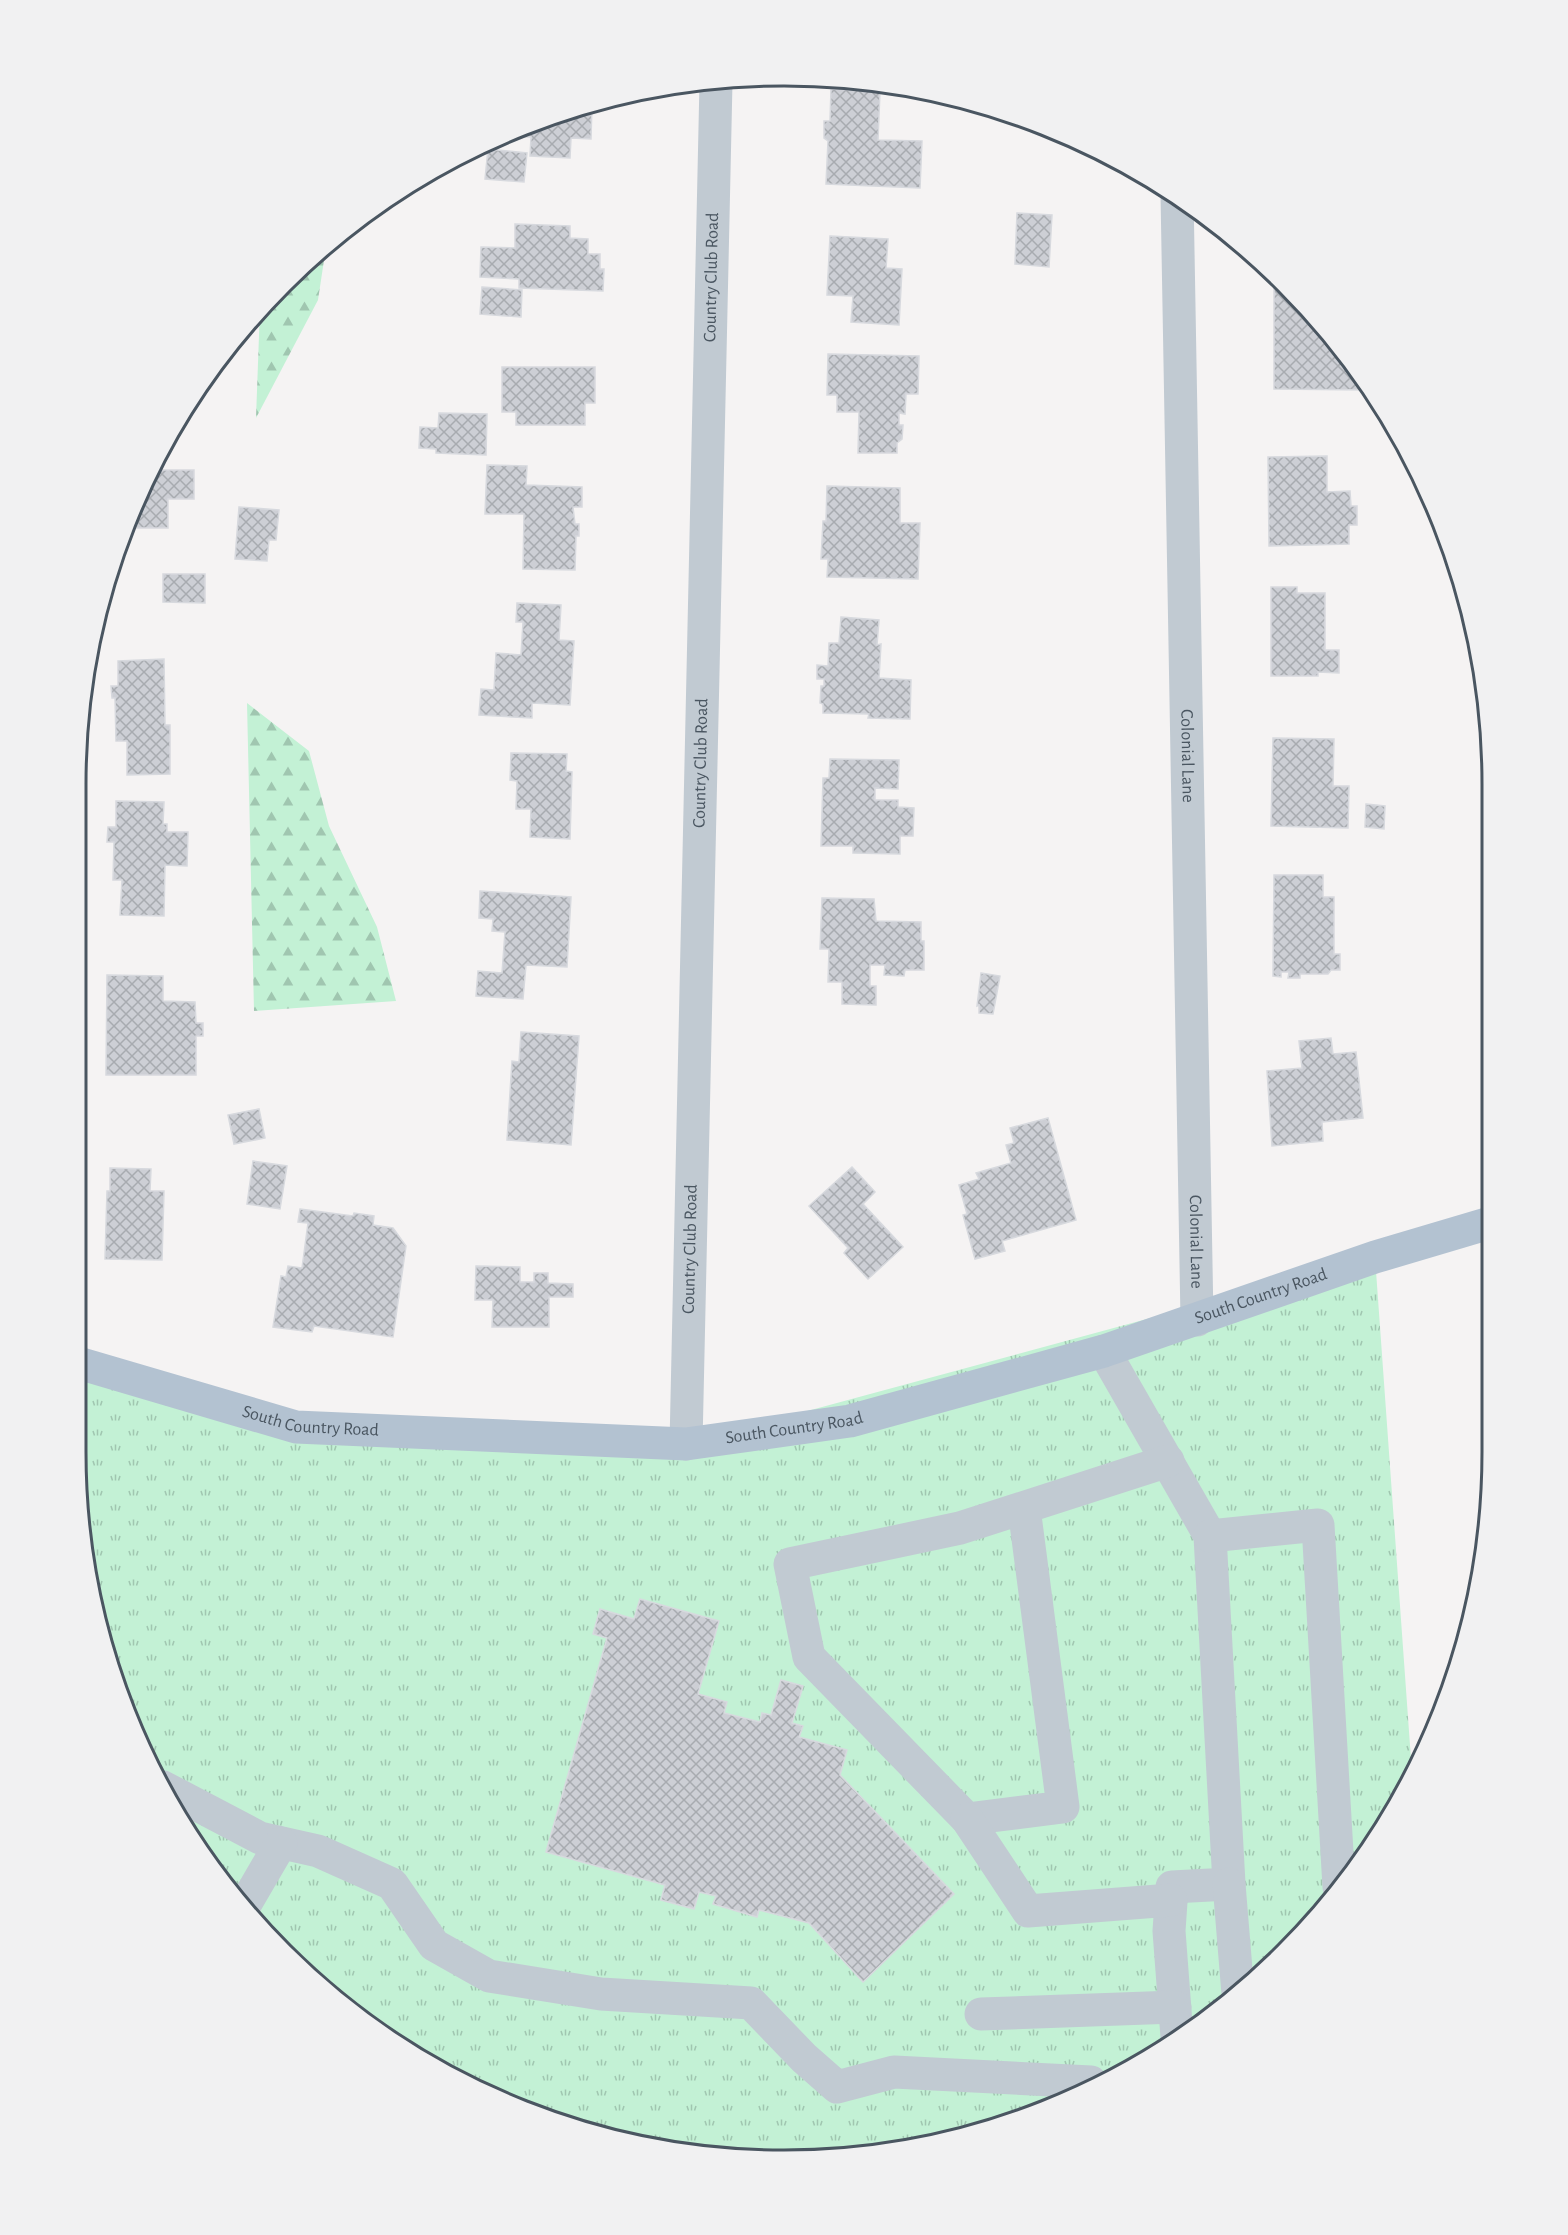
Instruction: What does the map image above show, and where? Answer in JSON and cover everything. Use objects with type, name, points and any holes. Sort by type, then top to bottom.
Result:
[{"type":"main road","name":"South Country Road","points":[[86,1365],[296,1427],[686,1444],[850,1421],[1104,1351],[1375,1257],[1482,1225]]},
{"type":"street","name":"Country Club Road","points":[[686,1444],[716,89]]},
{"type":"street","name":"Colonial Lane","points":[[1177,207],[1197,1320]]},
{"type":"street","points":[[1104,1351],[1210,1536],[1229,1884],[1237,1982]]},
{"type":"street","points":[[1168,1461],[960,1528],[790,1564],[809,1657],[967,1819],[1028,1911],[1171,1900]]},
{"type":"street","points":[[967,1819],[1064,1807],[1024,1508]]},
{"type":"street","points":[[1210,1536],[1318,1525],[1338,1876]]},
{"type":"street","points":[[175,1792],[260,1838],[318,1851],[392,1884],[434,1945],[489,1976],[601,1994],[751,2003],[804,2058],[837,2087],[894,2073],[1083,2082]]},
{"type":"street","points":[[248,1899],[281,1843]]},
{"type":"street","points":[[981,2014],[1176,2022],[1169,1931],[1172,1887],[1229,1884]]},
{"type":"green space","points":[[324,258],[318,300],[256,418],[259,322]]},
{"type":"green space","points":[[247,703],[309,751],[329,826],[377,927],[396,1001],[254,1011]]},
{"type":"green space","points":[[1375,1257],[1411,1758],[1365,1839],[1338,1876],[1309,1912],[1245,1976],[1172,2032],[1133,2056],[1051,2096],[1009,2112],[965,2126],[875,2144],[784,2150],[693,2144],[648,2136],[603,2126],[517,2096],[435,2056],[396,2032],[323,1976],[259,1912],[203,1839],[179,1800],[139,1718],[123,1676],[109,1632],[99,1587],[91,1542],[87,1497],[86,1365],[296,1427],[686,1444]]},
{"type":"building","points":[[831,89],[880,92],[878,140],[922,141],[920,188],[826,184],[828,141],[824,138],[824,121],[830,121]]},
{"type":"building","points":[[592,113],[591,139],[571,138],[570,158],[530,156],[531,137],[523,137]]},
{"type":"building","points":[[494,150],[527,153],[524,182],[485,179],[488,152]]},
{"type":"building","points":[[1017,213],[1052,215],[1049,267],[1015,264]]},
{"type":"building","points":[[515,224],[570,226],[570,238],[588,239],[588,254],[600,254],[600,269],[604,269],[603,291],[519,288],[519,279],[480,277],[481,247],[515,248]]},
{"type":"building","points":[[830,236],[888,239],[886,268],[902,269],[899,325],[851,322],[853,296],[827,295]]},
{"type":"building","points":[[482,287],[522,290],[521,317],[480,314]]},
{"type":"building","points":[[1274,289],[1277,289],[1309,323],[1361,390],[1274,389]]},
{"type":"building","points":[[828,354],[919,356],[918,394],[906,394],[905,414],[899,413],[899,425],[903,425],[902,439],[897,443],[897,453],[858,453],[859,412],[837,412],[837,395],[827,395]]},
{"type":"building","points":[[502,367],[595,367],[595,403],[585,403],[585,425],[516,425],[516,412],[502,412]]},
{"type":"building","points":[[439,413],[487,414],[486,455],[436,453],[436,449],[419,448],[420,427],[438,428]]},
{"type":"building","points":[[1327,456],[1327,492],[1350,491],[1351,506],[1357,506],[1357,525],[1349,525],[1349,544],[1269,546],[1268,457]]},
{"type":"building","points":[[487,465],[527,466],[526,485],[582,487],[582,507],[573,507],[575,524],[579,524],[579,536],[576,536],[575,570],[523,569],[524,514],[485,514]]},
{"type":"building","points":[[161,470],[194,470],[194,499],[168,499],[168,528],[135,528]]},
{"type":"building","points":[[827,486],[900,488],[900,523],[920,523],[918,579],[827,577],[828,559],[821,559],[823,521],[826,521]]},
{"type":"building","points":[[239,507],[279,510],[276,540],[269,540],[267,561],[235,559]]},
{"type":"building","points":[[163,574],[205,574],[205,603],[163,602]]},
{"type":"building","points":[[1271,587],[1297,587],[1297,593],[1325,593],[1325,650],[1339,650],[1339,673],[1318,672],[1318,676],[1271,676]]},
{"type":"building","points":[[517,603],[561,605],[559,640],[574,641],[570,705],[532,703],[532,718],[479,715],[481,689],[494,690],[496,653],[521,655],[523,622],[516,622]]},
{"type":"building","points":[[841,617],[879,620],[877,645],[881,644],[879,678],[911,680],[910,719],[868,718],[869,714],[823,713],[823,704],[820,703],[821,686],[824,686],[824,679],[817,679],[817,665],[828,666],[829,643],[839,643]]},
{"type":"building","points":[[164,659],[165,725],[170,725],[170,774],[127,775],[127,741],[116,741],[115,698],[112,698],[111,686],[118,686],[118,661]]},
{"type":"building","points":[[1273,738],[1334,739],[1333,786],[1349,786],[1348,828],[1271,826]]},
{"type":"building","points":[[511,753],[567,754],[566,771],[572,772],[570,839],[530,837],[531,809],[516,809],[517,781],[510,780]]},
{"type":"building","points":[[830,759],[899,760],[898,789],[875,788],[875,800],[898,800],[898,807],[914,808],[913,836],[900,836],[900,854],[853,853],[853,846],[821,846],[823,778],[829,778]]},
{"type":"building","points":[[116,801],[164,802],[163,824],[167,824],[167,832],[188,832],[187,866],[165,865],[164,916],[120,915],[122,880],[113,880],[114,842],[107,842],[108,827],[116,827]]},
{"type":"building","points":[[1366,804],[1385,806],[1384,829],[1365,827]]},
{"type":"building","points":[[1274,875],[1323,875],[1323,897],[1334,897],[1334,954],[1340,954],[1340,970],[1331,970],[1328,974],[1300,974],[1300,978],[1288,978],[1289,972],[1281,972],[1281,977],[1273,976]]},
{"type":"building","points":[[480,891],[571,897],[567,967],[526,965],[523,999],[476,996],[478,971],[502,973],[505,932],[492,931],[493,919],[479,918]]},
{"type":"building","points":[[822,898],[874,899],[876,921],[921,922],[921,941],[924,941],[924,970],[905,970],[904,976],[884,975],[885,965],[870,965],[870,986],[876,986],[876,1005],[842,1004],[842,982],[828,982],[829,949],[820,949]]},
{"type":"building","points":[[981,973],[1000,976],[993,1014],[979,1013],[979,1005],[977,1006]]},
{"type":"building","points":[[107,975],[163,976],[163,1001],[195,1002],[196,1023],[203,1023],[203,1036],[196,1036],[196,1075],[106,1075]]},
{"type":"building","points":[[521,1032],[579,1036],[571,1145],[507,1140],[512,1061],[519,1062]]},
{"type":"building","points":[[1331,1038],[1333,1054],[1356,1052],[1363,1118],[1322,1122],[1323,1141],[1272,1146],[1267,1071],[1302,1068],[1299,1041]]},
{"type":"building","points":[[259,1109],[265,1138],[234,1144],[228,1115]]},
{"type":"building","points":[[1048,1118],[1076,1220],[1002,1241],[1005,1251],[975,1259],[963,1215],[967,1214],[959,1185],[979,1179],[976,1173],[1011,1163],[1006,1145],[1014,1143],[1010,1128]]},
{"type":"building","points":[[253,1161],[287,1166],[280,1209],[247,1204]]},
{"type":"building","points":[[852,1167],[875,1192],[863,1204],[903,1247],[868,1279],[844,1253],[848,1248],[809,1206]]},
{"type":"building","points":[[110,1168],[151,1169],[150,1191],[164,1191],[162,1260],[105,1259]]},
{"type":"building","points":[[300,1209],[353,1216],[354,1213],[374,1216],[373,1225],[393,1228],[406,1246],[393,1337],[314,1326],[312,1332],[273,1327],[281,1276],[286,1277],[288,1266],[302,1268],[308,1223],[298,1222]]},
{"type":"building","points":[[476,1266],[520,1267],[520,1282],[534,1282],[534,1273],[548,1273],[548,1283],[573,1284],[573,1297],[549,1297],[549,1327],[492,1327],[493,1300],[475,1300]]},
{"type":"building","points":[[640,1599],[719,1621],[698,1694],[727,1702],[724,1713],[760,1722],[762,1713],[771,1715],[781,1680],[803,1686],[792,1723],[803,1726],[799,1737],[847,1750],[840,1775],[954,1894],[863,1982],[809,1923],[759,1910],[757,1917],[713,1904],[716,1896],[699,1892],[694,1909],[661,1900],[665,1885],[546,1852],[607,1638],[593,1634],[600,1609],[634,1619]]}]
